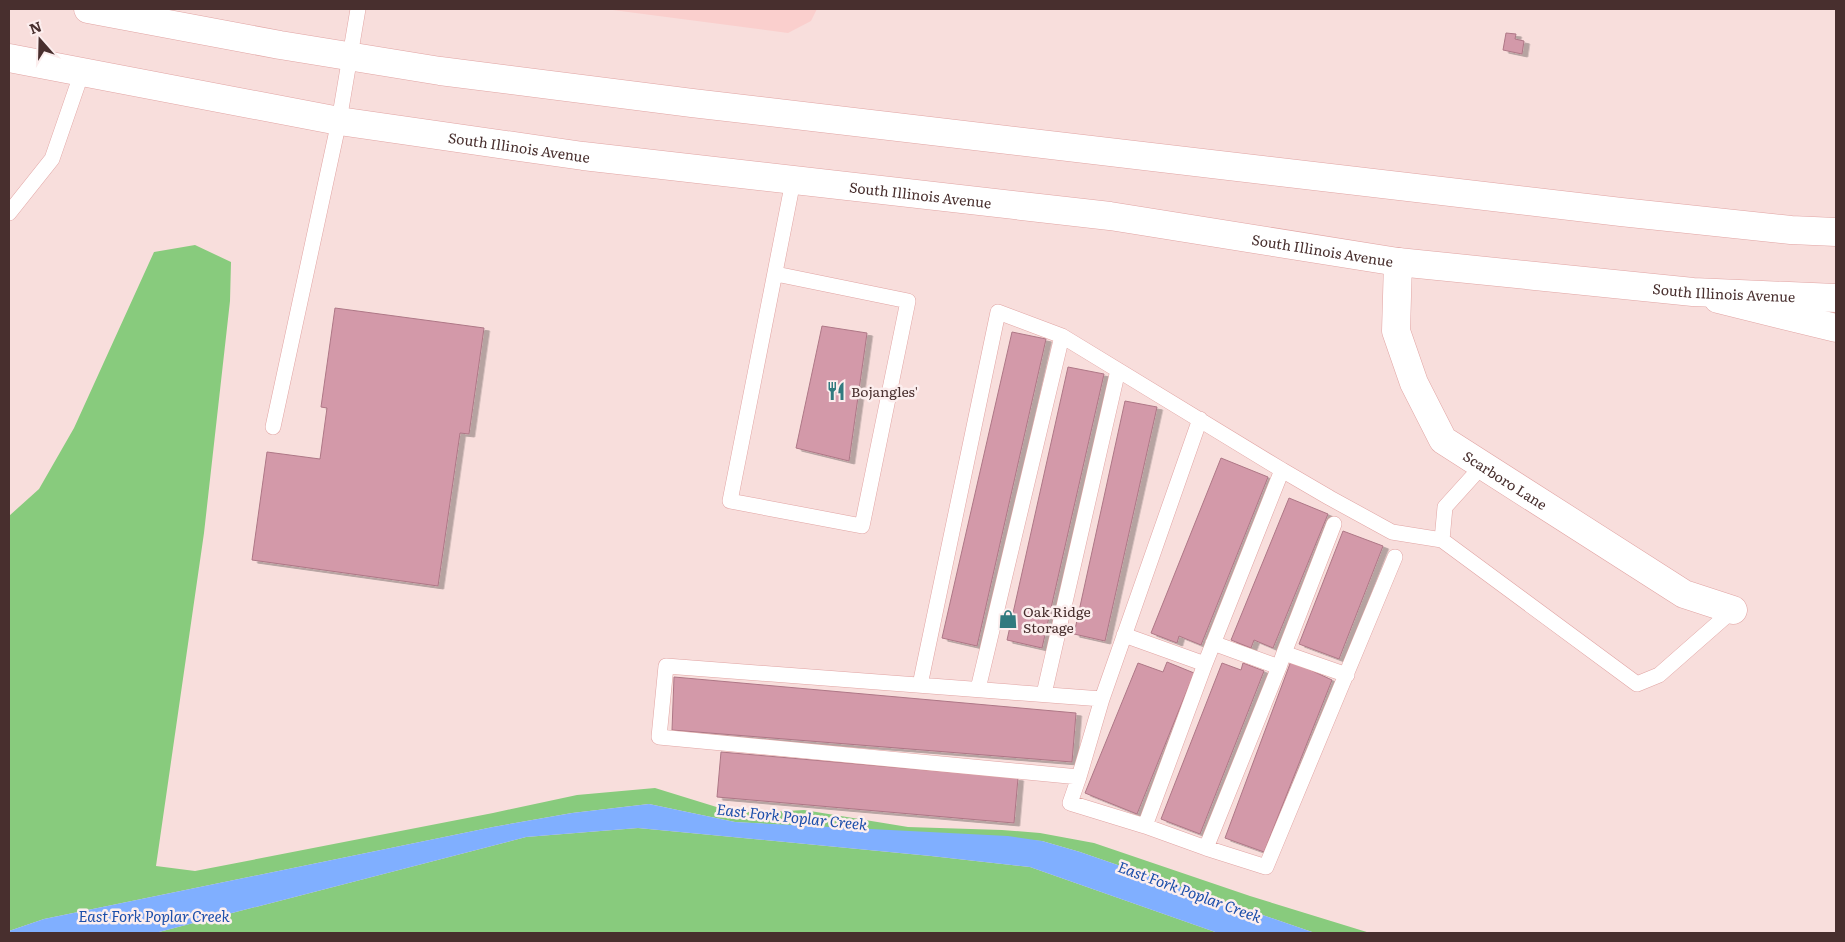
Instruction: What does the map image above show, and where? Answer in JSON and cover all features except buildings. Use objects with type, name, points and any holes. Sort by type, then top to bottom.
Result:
[{"type":"main road","points":[[88,9],[280,45],[440,71],[692,103],[1620,212],[1791,230],[1836,232]]},
{"type":"main road","name":"South Illinois Avenue","points":[[9,58],[339,120],[583,156],[793,182],[1110,216],[1398,262],[1692,292],[1836,298]]},
{"type":"main road","name":"Scarboro Lane","points":[[1398,262],[1396,331],[1414,384],[1443,440],[1684,594],[1733,610]]},
{"type":"main road","points":[[1692,292],[1836,328]]},
{"type":"lane","points":[[273,427],[339,120],[358,9]]},
{"type":"lane","points":[[9,213],[52,159],[82,72]]},
{"type":"lane","points":[[776,274],[908,301],[862,526],[730,500],[793,182]]},
{"type":"lane","points":[[920,685],[998,312],[1062,336],[1282,470],[1392,532],[1442,540],[1637,684],[1658,676],[1733,610]]},
{"type":"lane","points":[[978,690],[1062,336]]},
{"type":"lane","points":[[1044,694],[1118,370]]},
{"type":"lane","points":[[1200,419],[1102,699],[1070,803],[1266,867],[1395,557]]},
{"type":"lane","points":[[1442,540],[1445,507],[1483,465]]},
{"type":"lane","points":[[1145,826],[1213,643],[1282,470]]},
{"type":"lane","points":[[1206,848],[1334,524]]},
{"type":"lane","points":[[1124,635],[1205,664]]},
{"type":"lane","points":[[1213,643],[1347,676]]},
{"type":"lane","points":[[1079,777],[659,737],[666,666],[1102,699]]},
{"type":"shaded area","points":[[605,9],[817,9],[811,21],[788,33]]},
{"type":"green space","points":[[195,245],[231,262],[230,301],[204,533],[156,866],[195,871],[577,795],[655,788],[723,809],[755,813],[804,810],[908,827],[1040,833],[1094,843],[1250,896],[1370,933],[1315,933],[1080,852],[1042,841],[735,822],[649,804],[572,813],[493,827],[44,919],[9,931],[9,516],[39,489],[74,428],[154,252]]},
{"type":"green space","points":[[638,828],[1030,867],[1218,933],[155,933],[526,837]]},
{"type":"water","name":"East Fork Poplar Creek","points":[[649,804],[735,822],[1008,836],[1042,841],[1080,852],[1315,933],[1218,933],[1030,867],[638,828],[526,837],[155,933],[9,933],[9,931],[44,919],[493,827],[572,813]]},
{"type":"place","name":"Bojangles'","points":[[836,391]]},
{"type":"place","name":"Oak Ridge Storage","points":[[1008,619]]}]
